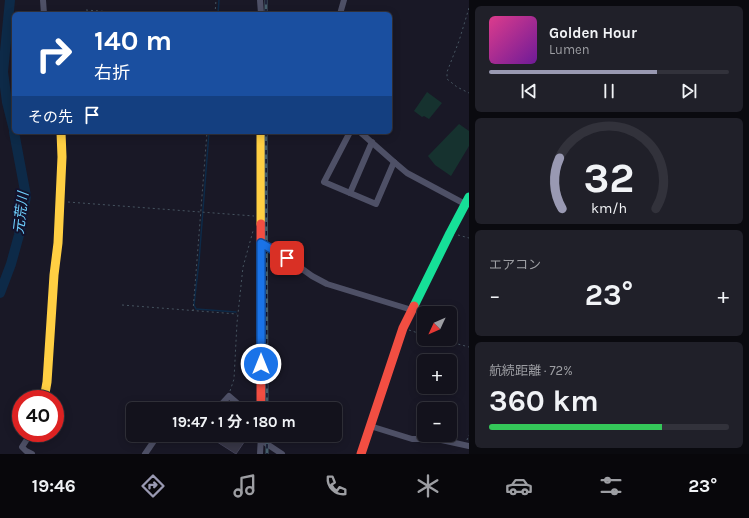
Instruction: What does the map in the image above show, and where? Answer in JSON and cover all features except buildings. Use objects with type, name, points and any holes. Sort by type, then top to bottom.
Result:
[{"type":"street","points":[[43,0],[44,12]]},
{"type":"street","points":[[260,0],[261,12]]},
{"type":"street","points":[[341,12],[344,0]]},
{"type":"street","points":[[45,390],[58,242],[62,157],[61,134]]},
{"type":"street","points":[[261,134],[261,402]]},
{"type":"street","points":[[349,134],[324,182],[376,204],[394,162]]},
{"type":"street","points":[[361,454],[403,328],[467,201],[407,172],[362,134]]},
{"type":"street","points":[[350,193],[372,142]]},
{"type":"street","points":[[261,243],[327,284],[412,310]]},
{"type":"street","points":[[224,402],[229,396],[236,402]]},
{"type":"street","points":[[370,426],[412,439],[437,439],[469,446]]},
{"type":"street","points":[[25,442],[22,447],[32,454]]},
{"type":"street","points":[[145,454],[153,442]]},
{"type":"street","points":[[260,454],[261,442]]},
{"type":"street","points":[[266,442],[282,454]]},
{"type":"path","points":[[215,12],[216,0]]},
{"type":"path","points":[[469,8],[459,41],[447,72],[447,79],[457,87],[469,93]]},
{"type":"path","points":[[86,10],[111,12]]},
{"type":"path","points":[[193,311],[207,134]]},
{"type":"path","points":[[59,202],[260,217]]},
{"type":"path","points":[[229,396],[234,378],[243,267],[254,227]]},
{"type":"path","points":[[450,233],[469,238]]},
{"type":"path","points":[[122,305],[238,314]]},
{"type":"path","points":[[403,328],[417,333]]},
{"type":"path","points":[[457,344],[469,347]]},
{"type":"green space","points":[[427,92],[442,103],[429,119],[424,116],[422,117],[414,111]]},
{"type":"green space","points":[[459,124],[469,131],[469,146],[451,176],[435,165],[428,156]]},
{"type":"waterway","name":"元荒川","points":[[10,0],[3,72],[7,102],[12,122]]},
{"type":"waterway","points":[[218,12],[219,0]]},
{"type":"waterway","name":"元荒川","points":[[0,293],[11,264],[19,235],[26,196],[14,134]]},
{"type":"waterway","points":[[209,134],[194,305],[196,309],[236,312]]},
{"type":"railway","points":[[266,0],[266,12]]},
{"type":"railway","points":[[266,134],[267,402]]},
{"type":"railway","points":[[267,442],[267,454]]},
{"type":"traffic: fast","points":[[414,306],[469,197]]},
{"type":"traffic: slow","points":[[46,390],[54,275],[58,243],[62,157],[61,134]]},
{"type":"traffic: slow","points":[[261,134],[261,224]]},
{"type":"traffic: jam","points":[[261,224],[261,402]]},
{"type":"traffic: jam","points":[[361,454],[403,328],[414,306]]},
{"type":"route","points":[[261,364],[261,243],[287,258]]}]
